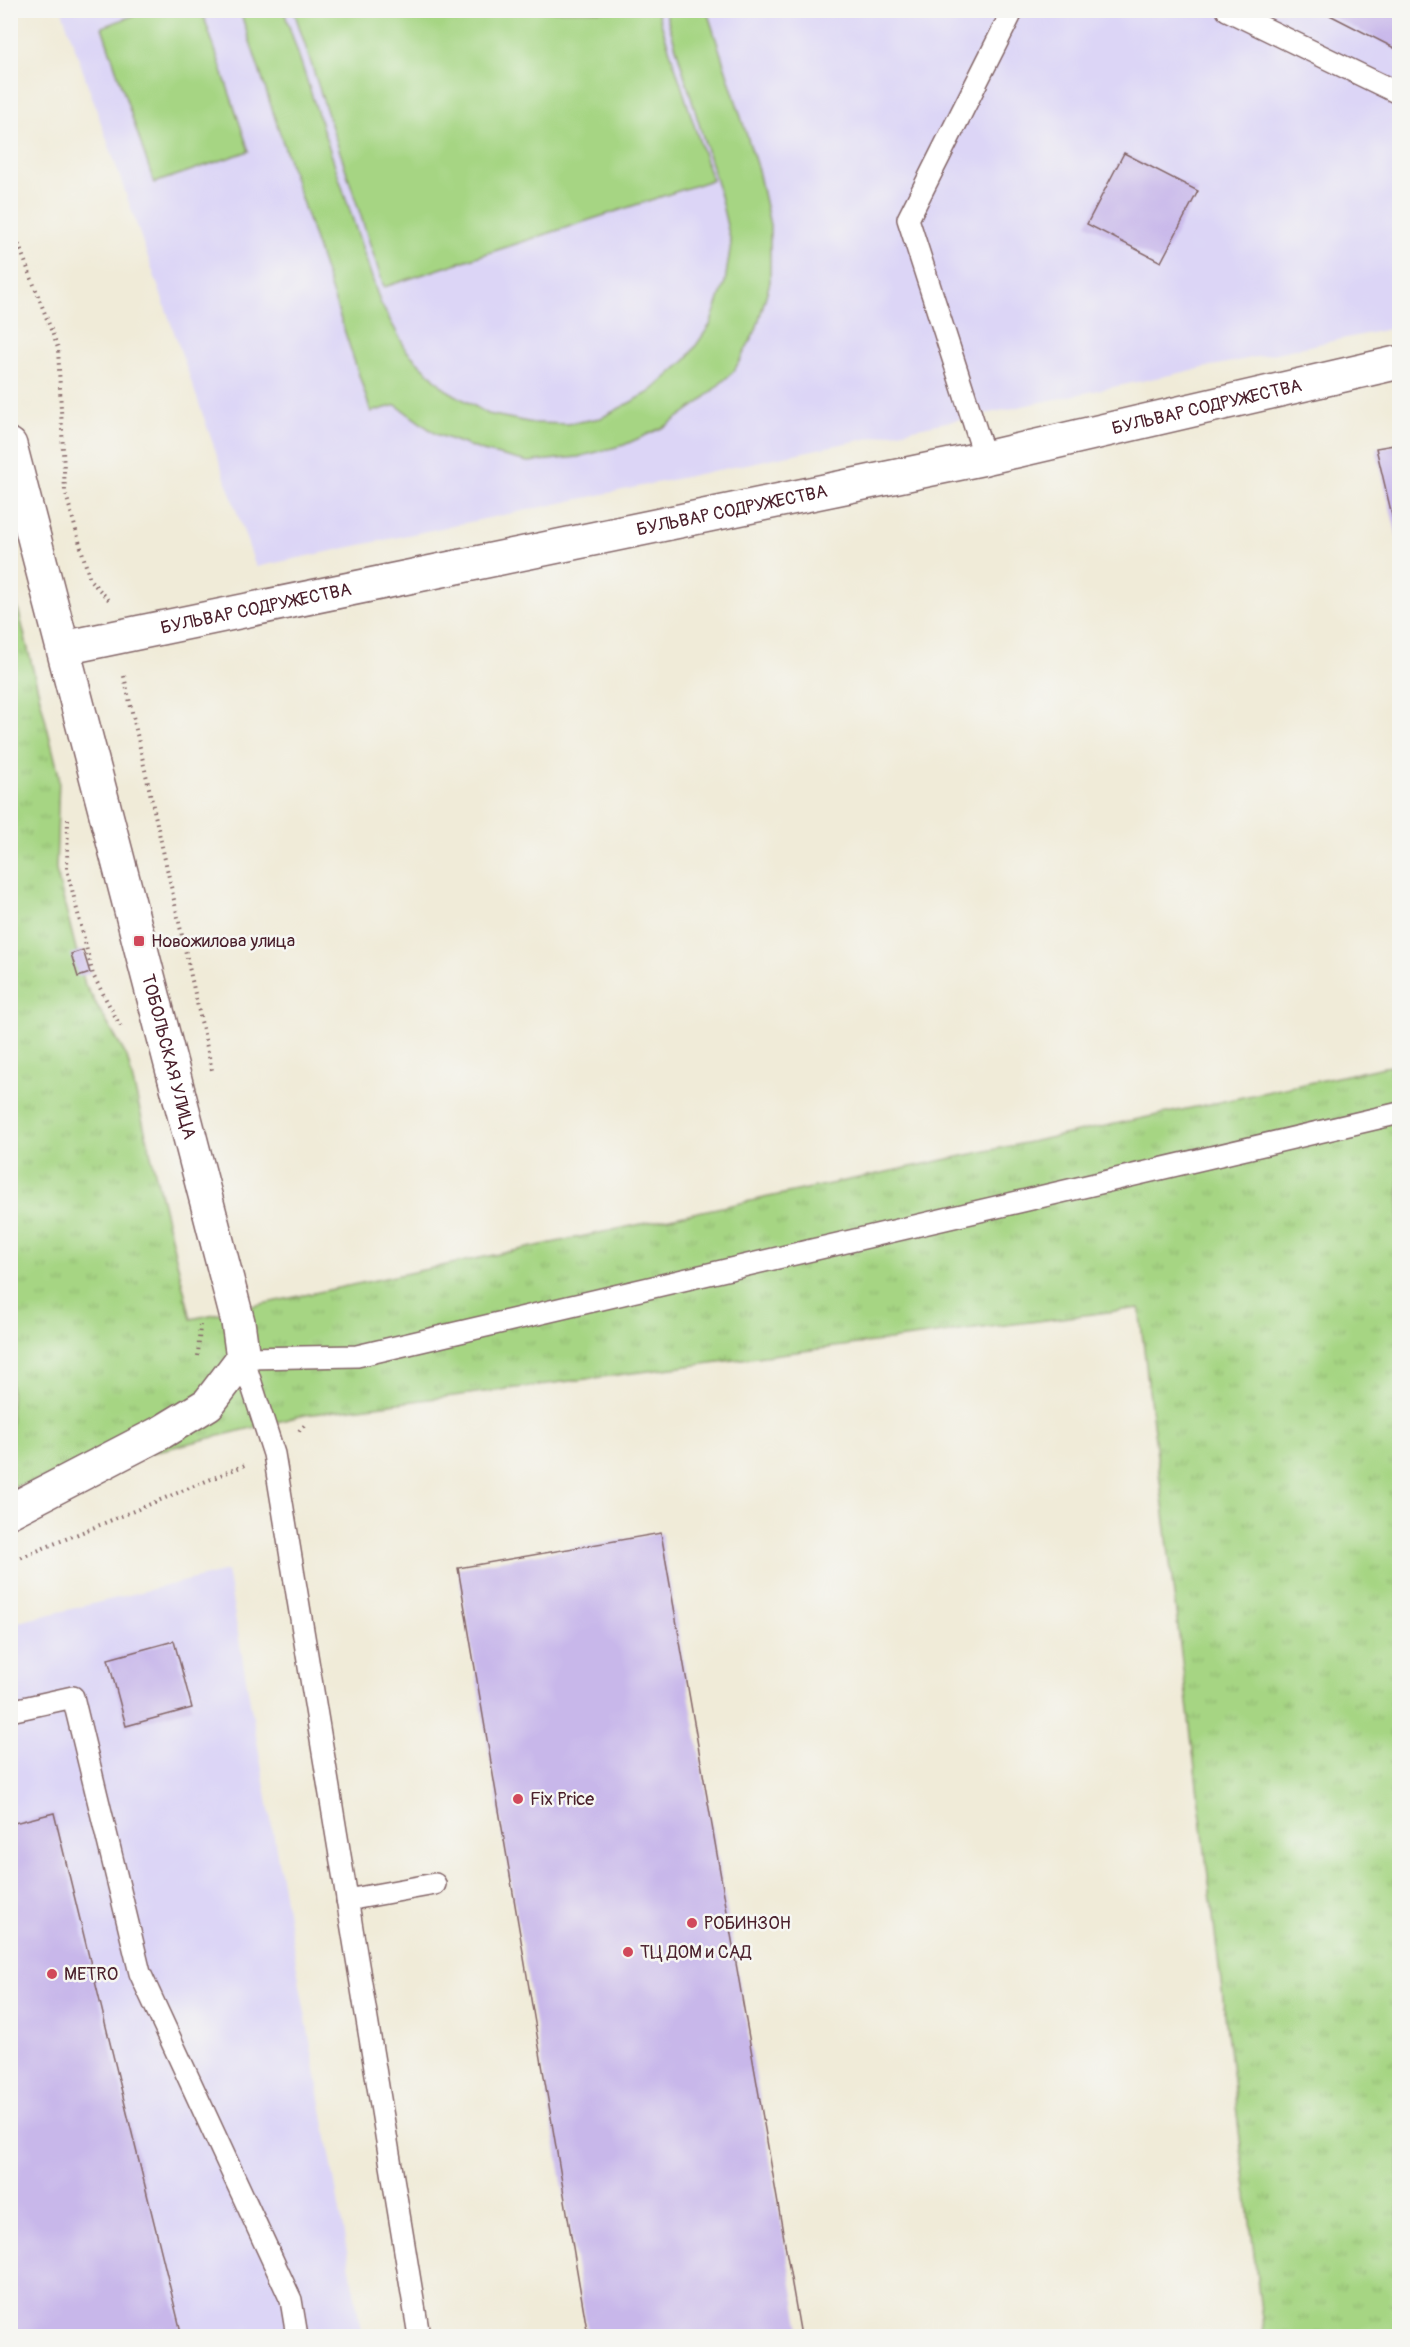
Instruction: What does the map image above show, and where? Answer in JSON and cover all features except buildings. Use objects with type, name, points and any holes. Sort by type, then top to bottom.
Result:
[{"type":"street","name":"БУЛЬВАР СОДРУЖЕСТВА","points":[[64,648],[985,458],[1400,362]]},
{"type":"street","name":"ТОБОЛЬСКАЯ УЛИЦА","points":[[10,445],[238,1322],[243,1358]]},
{"type":"street","points":[[10,1511],[162,1432],[208,1404],[243,1358]]},
{"type":"lane","points":[[985,458],[908,219],[1013,10]]},
{"type":"lane","points":[[1227,10],[1400,94]]},
{"type":"lane","points":[[419,2337],[274,1454],[243,1358],[357,1356],[1400,1113]]},
{"type":"lane","points":[[10,1711],[73,1697],[140,1973],[291,2300],[297,2337]]},
{"type":"lane","points":[[347,1900],[435,1884]]},
{"type":"path","points":[[10,222],[58,348],[65,491],[90,580],[109,600]]},
{"type":"path","points":[[124,676],[213,1071]]},
{"type":"path","points":[[68,811],[67,869],[93,975],[127,1037]]},
{"type":"path","points":[[198,1364],[200,1316]]},
{"type":"path","points":[[10,1562],[221,1475]]},
{"type":"shaded area","points":[[62,11],[1399,11],[1399,327],[256,567]]},
{"type":"shaded area","points":[[227,1571],[362,2336],[11,2336],[10,1624]]},
{"type":"green space","points":[[149,10],[202,11],[249,151],[154,183],[102,27]]},
{"type":"green space","points":[[240,11],[284,11],[380,302],[407,351],[445,389],[488,414],[533,423],[567,424],[601,418],[650,392],[686,360],[710,325],[725,282],[731,243],[718,187],[665,11],[707,11],[758,170],[770,225],[770,282],[756,330],[734,371],[700,402],[666,426],[624,445],[578,457],[528,462],[483,451],[436,434],[396,405],[371,412]]},
{"type":"green space","points":[[294,11],[657,11],[712,180],[384,287]]},
{"type":"green space","points":[[10,576],[59,775],[56,870],[85,985],[127,1057],[191,1319],[1399,1064],[1399,2336],[1264,2336],[1139,1308],[305,1415],[11,1487]]},
{"type":"place","name":"Новожилова улица","points":[[139,941]]},
{"type":"place","name":"Fix Price","points":[[518,1799]]},
{"type":"place","name":"РОБИНЗОН","points":[[692,1923]]},
{"type":"place","name":"ТЦ ДОМ и САД","points":[[628,1952]]},
{"type":"place","name":"METRO","points":[[52,1974]]}]
